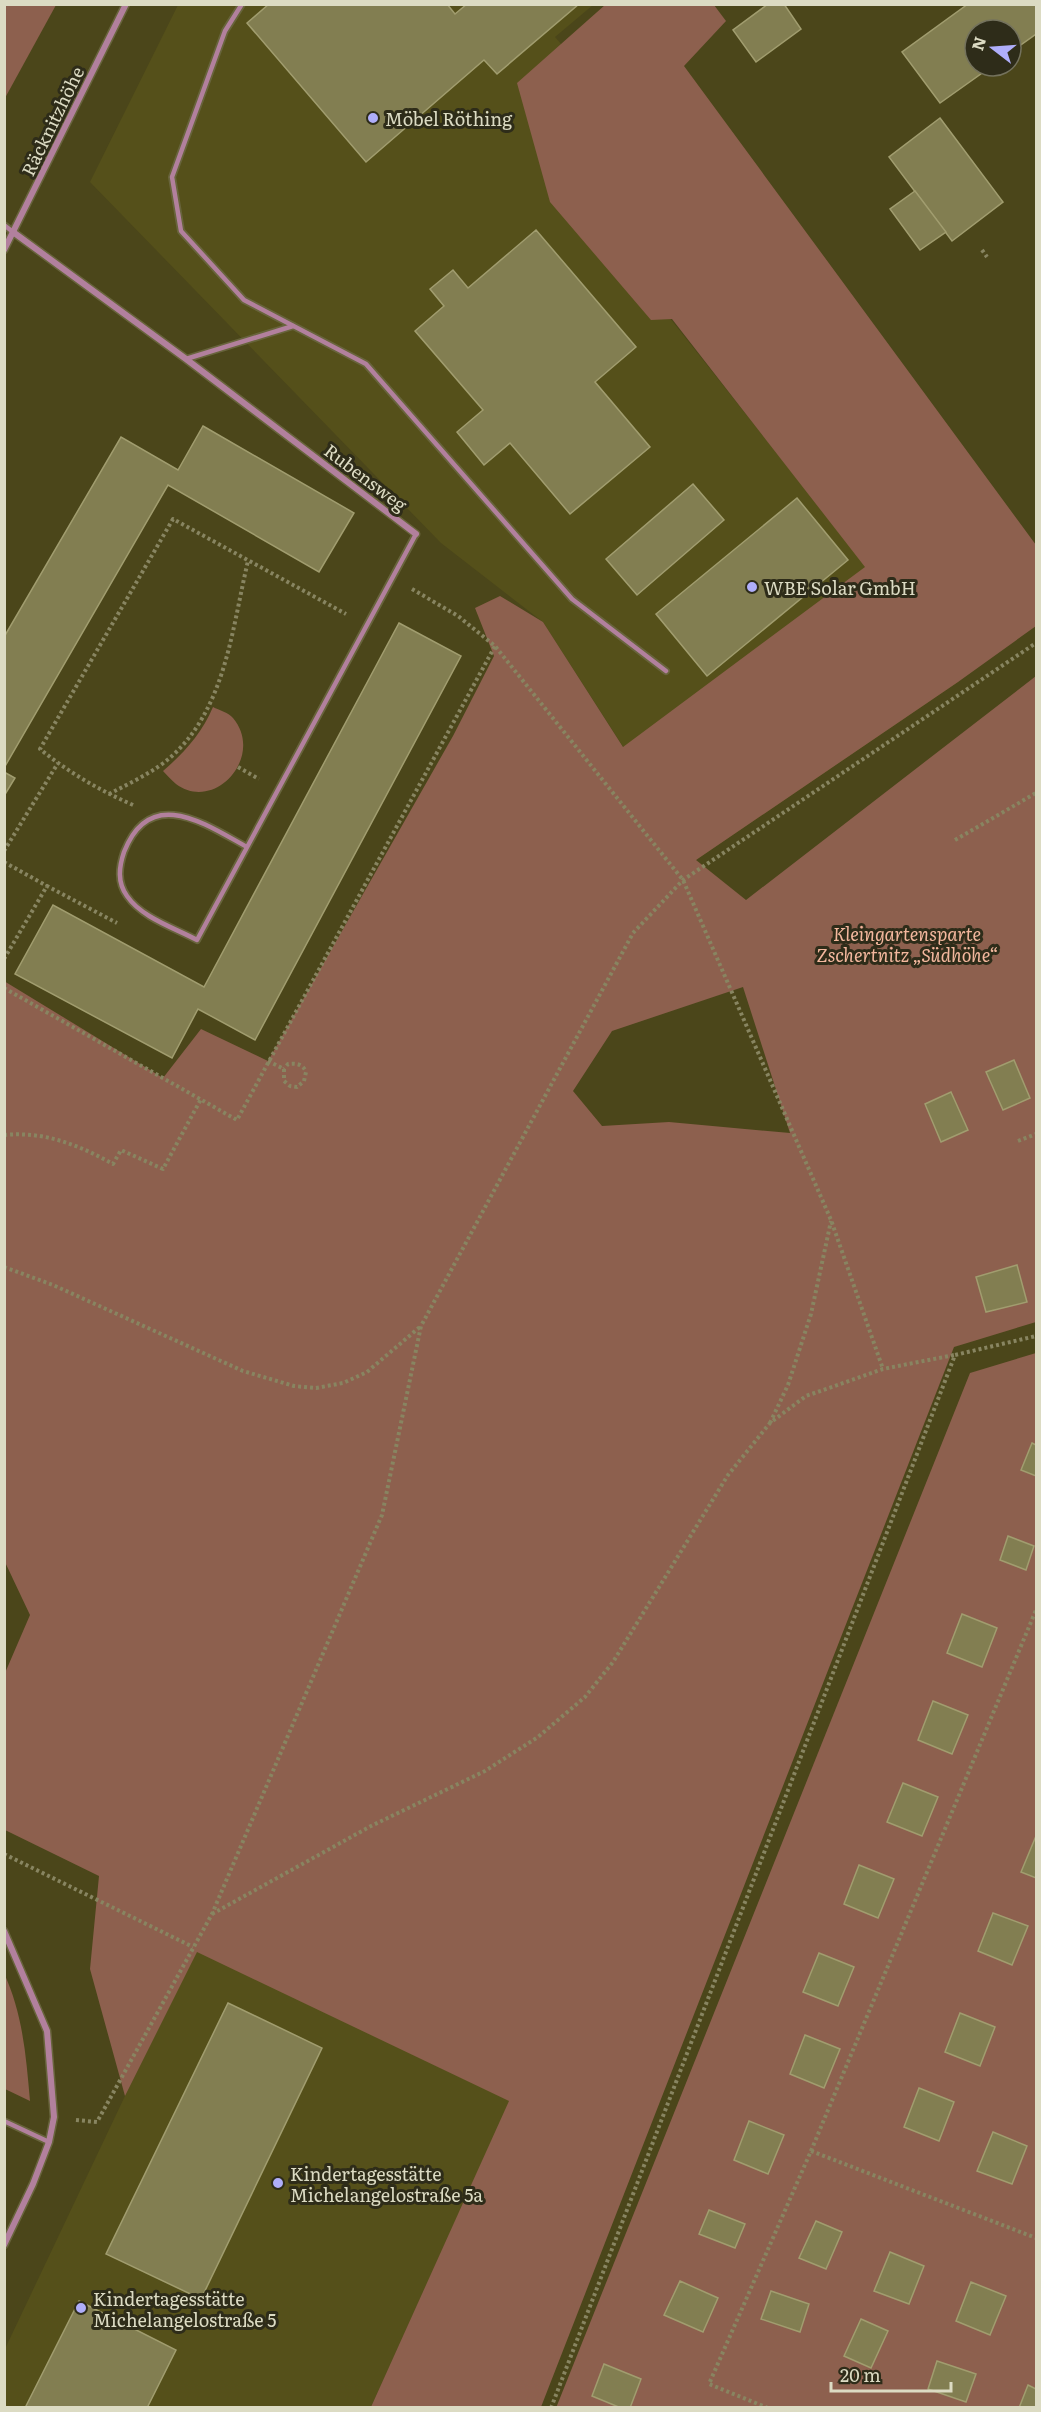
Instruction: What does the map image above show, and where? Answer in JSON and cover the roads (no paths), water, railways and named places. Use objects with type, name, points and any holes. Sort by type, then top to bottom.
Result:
[{"type":"street","name":"Räcknitzhöhe","points":[[4,250],[126,4]]},
{"type":"street","name":"Rubensweg","points":[[13,232],[186,359],[416,534]]},
{"type":"street","points":[[4,1931],[47,2031],[54,2117],[49,2142],[33,2184],[4,2245]]},
{"type":"lane","points":[[242,4],[225,31],[172,177],[181,231],[244,300],[366,364],[572,599],[666,671]]},
{"type":"lane","points":[[4,225],[13,232]]},
{"type":"lane","points":[[186,359],[293,326]]},
{"type":"lane","name":"Rubensweg","points":[[247,847],[198,820],[177,814],[158,816],[137,827],[120,863],[119,878],[127,896],[144,912],[197,940],[416,534]]},
{"type":"lane","points":[[4,2121],[49,2142]]},
{"type":"place","name":"Möbel Röthing","points":[[373,118]]},
{"type":"place","name":"WBE Solar GmbH","points":[[752,587]]},
{"type":"place","name":"Kindertagesstätte Michelangelostraße 5a","points":[[278,2183]]},
{"type":"place","name":"Kindertagesstätte Michelangelostraße 5","points":[[81,2308]]},
{"type":"park label","name":"Kleingartensparte Zschertnitz „Südhöhe“","points":[[907,943]]}]
